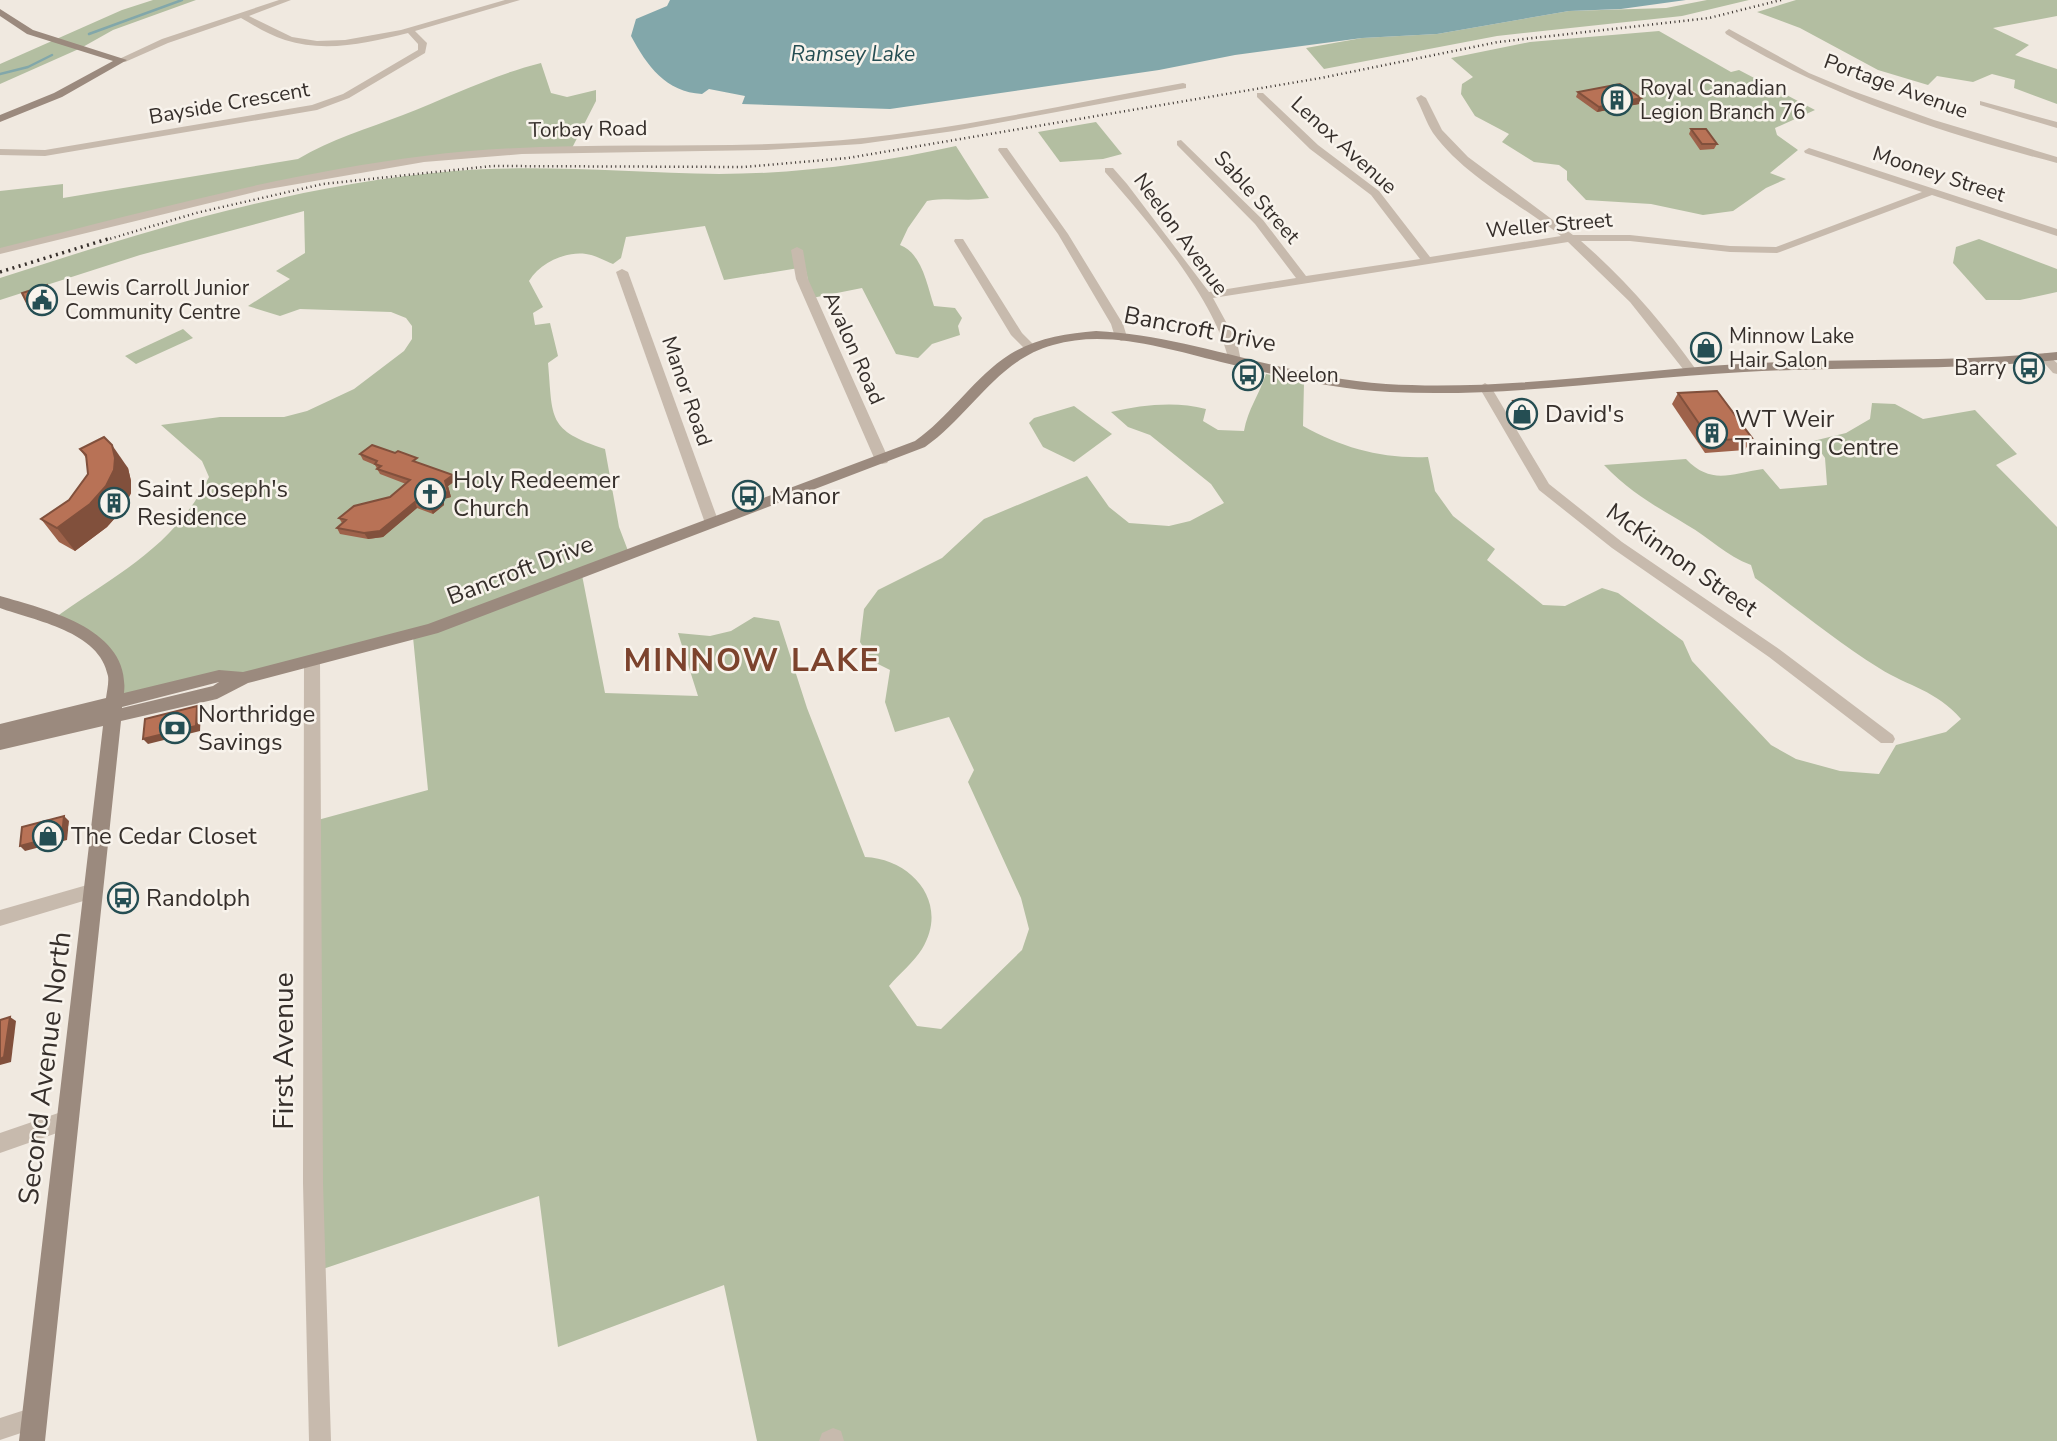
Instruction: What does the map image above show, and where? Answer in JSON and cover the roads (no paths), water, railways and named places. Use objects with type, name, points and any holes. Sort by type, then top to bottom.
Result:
[{"type":"main road","points":[[0,12],[30,32],[122,60]]},
{"type":"main road","points":[[0,119],[51,98],[122,60]]},
{"type":"main road","name":"Bancroft Drive","points":[[0,731],[217,692],[243,678],[432,629],[882,460],[932,438],[964,406],[992,372],[1031,348],[1079,336],[1121,337],[1162,343],[1234,361],[1381,388],[1485,387],[1771,366],[1882,366],[2051,356]]},
{"type":"main road","name":"Second Avenue North","points":[[0,602],[79,632],[103,646],[109,654],[117,677],[32,1441]]},
{"type":"main road","name":"Bancroft Drive","points":[[0,743],[113,709]]},
{"type":"street","points":[[122,60],[165,41],[288,0]]},
{"type":"street","points":[[242,15],[281,36],[315,43],[353,41],[516,0]]},
{"type":"street","name":"Bayside Crescent","points":[[0,152],[45,153],[325,105],[346,96],[422,51],[423,43],[408,29]]},
{"type":"street","name":"Portage Avenue","points":[[1729,32],[1771,57],[1850,94],[2057,160]]},
{"type":"street","name":"Torbay Road","points":[[0,251],[259,187],[412,161],[545,148],[832,143],[946,127],[1183,86]]},
{"type":"street","name":"Lenox Avenue","points":[[1260,96],[1314,148],[1375,193],[1426,259]]},
{"type":"street","points":[[1421,98],[1447,142],[1472,165],[1571,238],[1631,298],[1691,371]]},
{"type":"street","points":[[1983,103],[2057,125]]},
{"type":"street","name":"Sable Street","points":[[1181,143],[1259,222],[1302,279]]},
{"type":"street","points":[[1003,150],[1063,234],[1117,324],[1121,337]]},
{"type":"street","name":"Mooney Street","points":[[1809,151],[2057,233]]},
{"type":"street","name":"Neelon Avenue","points":[[1109,170],[1204,296],[1228,333],[1234,361]]},
{"type":"street","name":"Weller Street","points":[[1204,296],[1571,238],[1618,237],[1730,249],[1777,250],[1795,246],[1931,192]]},
{"type":"street","points":[[959,241],[1017,335],[1031,348]]},
{"type":"street","name":"Avalon Road","points":[[797,250],[802,279],[882,460]]},
{"type":"street","name":"Manor Road","points":[[622,272],[712,523]]},
{"type":"street","points":[[2051,356],[2057,370]]},
{"type":"street","name":"McKinnon Street","points":[[1485,387],[1544,487],[1618,545],[1774,653],[1887,739]]},
{"type":"street","name":"First Avenue","points":[[312,661],[313,1183],[320,1441]]},
{"type":"street","points":[[0,918],[94,891]]},
{"type":"street","points":[[0,1143],[67,1121]]},
{"type":"street","points":[[0,1429],[34,1418]]},
{"type":"water","name":"Ramsey Lake","points":[[670,0],[1686,0],[1621,9],[1569,11],[1437,34],[1362,38],[1235,55],[1159,70],[890,109],[742,104],[745,96],[709,89],[702,94],[678,88],[659,76],[631,36],[636,19],[667,6]]},
{"type":"waterway","points":[[89,34],[182,0]]},
{"type":"waterway","points":[[0,74],[28,67],[52,55]]},
{"type":"railway","points":[[106,240],[196,213],[323,184],[492,166],[744,167],[848,158],[1321,78],[1498,42],[1709,18],[1781,0]]},
{"type":"railway","points":[[0,272],[111,238]]},
{"type":"place","name":"Royal Canadian Legion Branch 76","points":[[1617,100]]},
{"type":"place","name":"Lewis Carroll Junior Community Centre","points":[[42,300]]},
{"type":"place","name":"Minnow Lake Hair Salon","points":[[1706,348]]},
{"type":"place","name":"Barry","points":[[2029,368]]},
{"type":"place","name":"Neelon","points":[[1248,375]]},
{"type":"place","name":"David's","points":[[1522,414]]},
{"type":"place","name":"WT Weir Training Centre","points":[[1712,433]]},
{"type":"place","name":"Holy Redeemer Church","points":[[430,494]]},
{"type":"place","name":"Manor","points":[[748,496]]},
{"type":"place","name":"Saint Joseph's Residence","points":[[114,503]]},
{"type":"place","name":"Northridge Savings","points":[[175,728]]},
{"type":"place","name":"The Cedar Closet","points":[[48,836]]},
{"type":"place","name":"Randolph","points":[[123,898]]},
{"type":"district","name":"MINNOW LAKE","points":[[752,660]]}]
